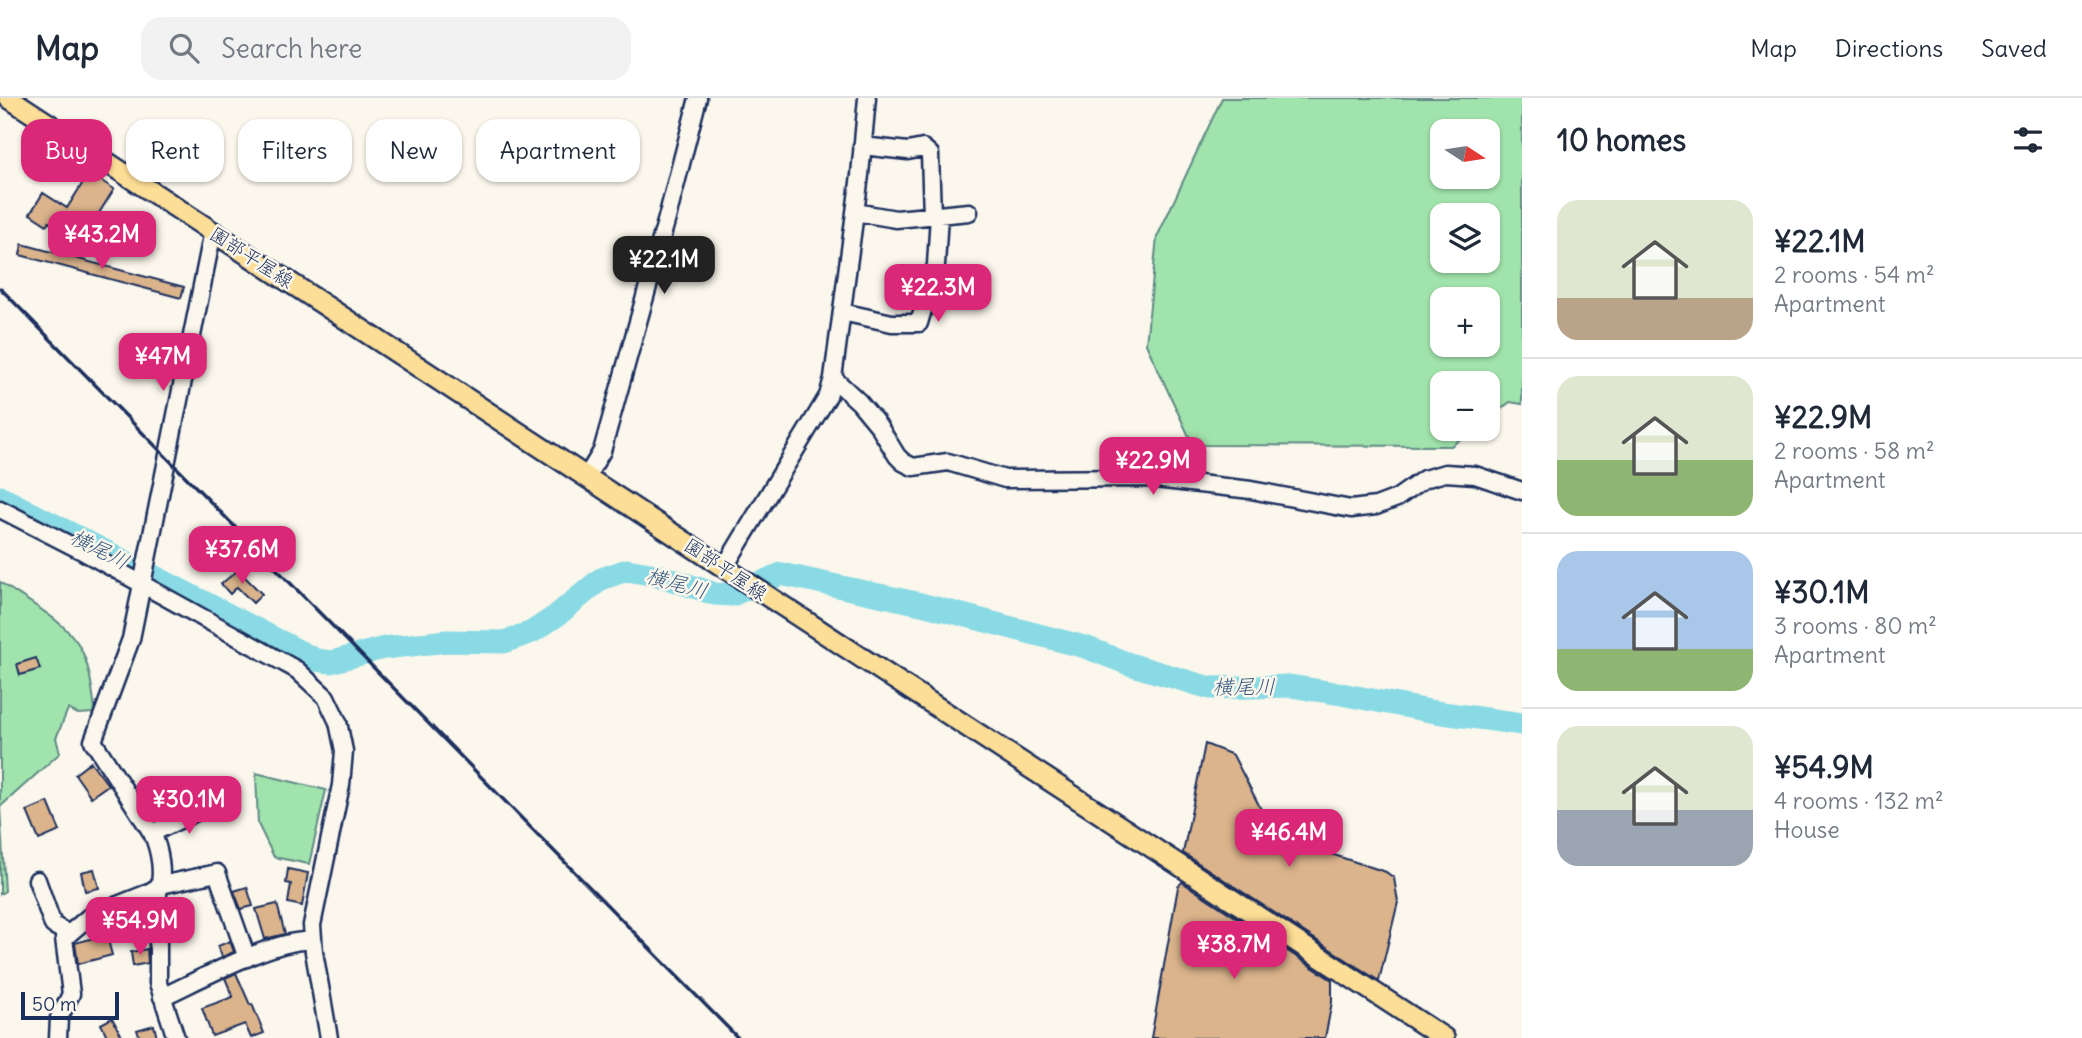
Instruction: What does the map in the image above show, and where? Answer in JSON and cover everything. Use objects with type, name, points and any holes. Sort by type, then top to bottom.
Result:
[{"type":"main road","name":"園部平屋線","points":[[9,98],[1444,1038]]},
{"type":"street","points":[[587,476],[602,451],[698,98]]},
{"type":"street","points":[[724,568],[828,397],[842,312],[867,98]]},
{"type":"street","points":[[842,312],[891,323],[919,323],[936,265],[930,154],[923,148],[908,151],[862,146]]},
{"type":"street","points":[[855,212],[896,219],[970,212]]},
{"type":"street","points":[[176,1038],[159,983],[159,848],[93,741],[131,639],[213,231]]},
{"type":"street","points":[[833,378],[866,410],[903,463],[913,467],[948,462],[1005,479],[1147,478],[1251,490],[1352,509],[1376,506],[1397,498],[1424,479],[1445,473],[1475,475],[1522,491]]},
{"type":"street","points":[[0,509],[143,582],[297,670],[326,697],[338,722],[344,751],[341,785],[312,925],[329,1038]]},
{"type":"street","points":[[152,833],[198,811],[217,809]]},
{"type":"street","points":[[58,1038],[59,1018],[71,994],[64,938],[90,916],[148,893],[161,884],[217,873],[247,958]]},
{"type":"street","points":[[37,880],[53,925],[69,934]]},
{"type":"street","points":[[162,997],[247,958],[300,940],[313,941]]},
{"type":"green space","points":[[1222,98],[1522,98],[1522,404],[1510,402],[1500,410],[1500,371],[1430,371],[1430,441],[1458,441],[1451,446],[1193,445],[1146,344],[1157,237]]},
{"type":"green space","points":[[0,582],[56,621],[75,639],[87,663],[95,709],[93,713],[78,714],[68,709],[56,738],[60,753],[0,807]]},
{"type":"green space","points":[[256,773],[326,790],[309,864],[274,857],[258,824]]},
{"type":"green space","points":[[0,807],[5,891],[0,894]]},
{"type":"building","points":[[83,182],[103,182],[114,189],[81,242],[49,222],[47,225],[30,214],[43,193],[67,208]]},
{"type":"building","points":[[22,244],[184,287],[181,298],[20,255]]},
{"type":"building","points":[[238,570],[262,594],[253,603],[237,587],[230,594],[221,584]]},
{"type":"building","points":[[36,658],[40,669],[20,675],[17,664]]},
{"type":"building","points":[[1205,744],[1233,755],[1276,838],[1386,872],[1394,878],[1398,902],[1379,981],[1183,853]]},
{"type":"building","points":[[91,762],[108,785],[91,797],[75,774]]},
{"type":"building","points":[[48,802],[60,831],[39,840],[27,811]]},
{"type":"building","points":[[94,869],[99,888],[85,891],[81,872]]},
{"type":"building","points":[[288,869],[308,873],[302,906],[288,903],[291,884],[286,883]]},
{"type":"building","points":[[1182,882],[1332,980],[1332,1002],[1325,1038],[1151,1038],[1178,887]]},
{"type":"building","points":[[247,887],[253,906],[241,909],[234,891]]},
{"type":"building","points":[[277,904],[285,934],[265,939],[256,909]]},
{"type":"building","points":[[103,922],[112,955],[78,964],[75,943],[94,938],[92,928]]},
{"type":"building","points":[[230,941],[234,952],[222,957],[218,946]]},
{"type":"building","points":[[147,949],[148,963],[133,966],[131,952]]},
{"type":"building","points":[[236,973],[264,1033],[251,1038],[245,1024],[212,1036],[202,1008],[233,997],[225,978]]},
{"type":"building","points":[[112,1018],[123,1038],[108,1038],[101,1024]]},
{"type":"building","points":[[154,1025],[157,1038],[140,1038],[137,1030]]},
{"type":"waterway","name":"横尾川","points":[[0,497],[316,660],[331,662],[384,648],[447,641],[504,642],[532,632],[601,579],[627,570],[661,576],[715,594],[732,595],[781,574],[921,604],[1085,647],[1129,664],[1210,688],[1290,686],[1435,712],[1522,724]]},
{"type":"railway","points":[[0,288],[738,1038]]}]
